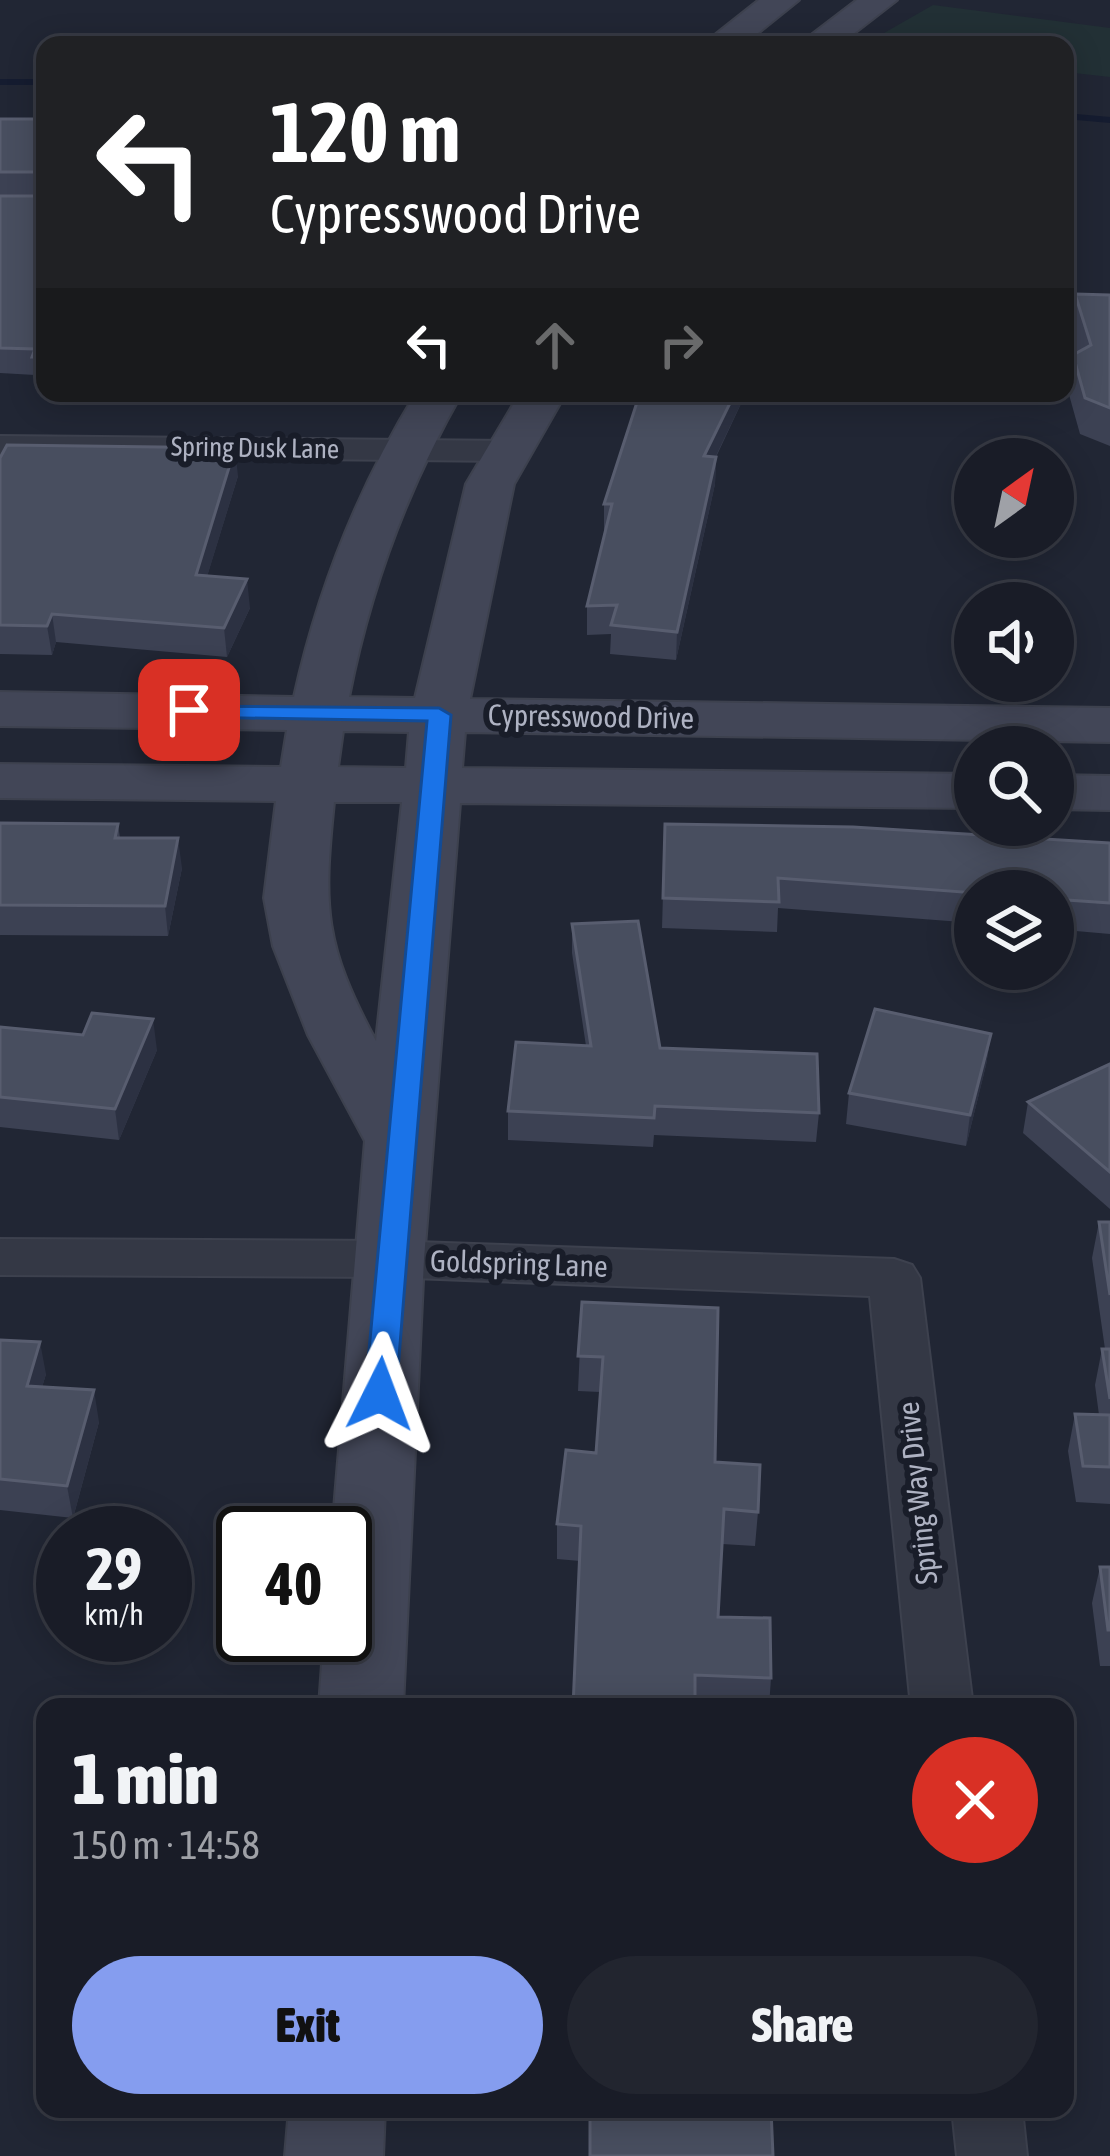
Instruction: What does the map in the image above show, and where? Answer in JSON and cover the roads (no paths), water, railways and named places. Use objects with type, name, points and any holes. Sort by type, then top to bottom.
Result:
[{"type":"street","points":[[828,36],[880,0]]},
{"type":"street","points":[[732,36],[769,9]]},
{"type":"street","points":[[402,1146],[330,1020],[294,910],[306,783],[359,564],[402,449],[433,402]]},
{"type":"street","points":[[362,1698],[388,1259],[439,715],[490,484],[538,402]]},
{"type":"street","name":"Spring Dusk Lane","points":[[0,446],[510,451]]},
{"type":"street","name":"Cypresswood Drive","points":[[0,709],[1110,724]]},
{"type":"street","points":[[0,781],[954,791]]},
{"type":"street","points":[[1074,792],[1110,793]]},
{"type":"street","name":"Goldspring Lane","points":[[0,1257],[388,1259],[895,1278]]},
{"type":"street","name":"Spring Way Drive","points":[[895,1278],[941,1698]]},
{"type":"street","points":[[334,2156],[336,2118]]},
{"type":"street","points":[[988,2118],[992,2156]]},
{"type":"waterway","points":[[0,82],[36,82]]},
{"type":"waterway","points":[[1074,117],[1110,120]]}]
